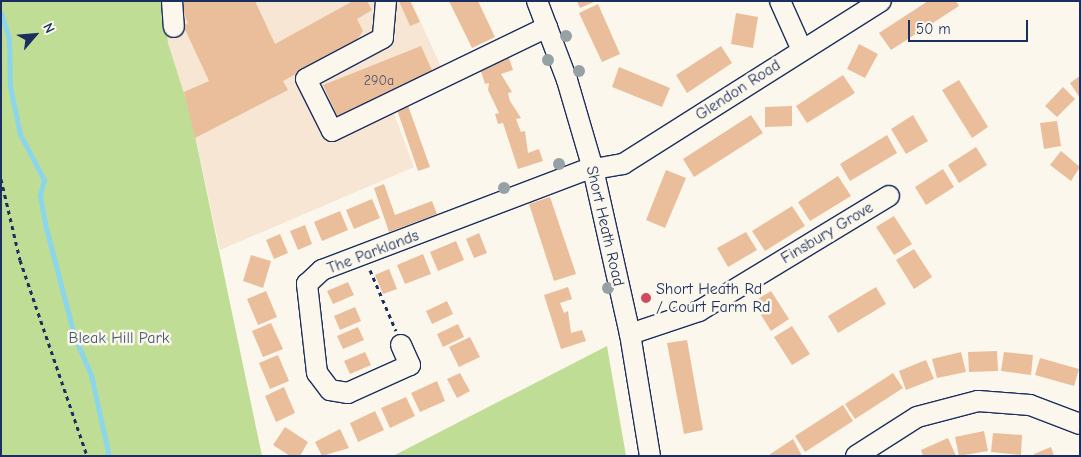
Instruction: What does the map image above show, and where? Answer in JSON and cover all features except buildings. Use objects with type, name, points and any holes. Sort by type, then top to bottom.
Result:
[{"type":"street","points":[[172,1],[174,27]]},
{"type":"street","points":[[386,1],[384,38],[306,80],[332,131],[547,27]]},
{"type":"street","name":"Short Heath Road","points":[[537,1],[593,170],[630,334],[650,456]]},
{"type":"street","points":[[780,1],[802,48]]},
{"type":"street","name":"Glendon Road","points":[[593,170],[623,164],[802,48],[881,1]]},
{"type":"street","name":"The Parklands","points":[[401,345],[410,365],[348,394],[330,390],[317,373],[307,284],[322,270],[593,170]]},
{"type":"street","name":"Finsbury Grove","points":[[630,334],[699,311],[889,196]]},
{"type":"street","points":[[856,456],[917,417],[978,401],[1030,405],[1080,424]]},
{"type":"path","points":[[1,179],[20,260],[87,456]]},
{"type":"path","points":[[364,256],[401,345]]},
{"type":"shaded area","points":[[164,1],[411,1],[447,80],[391,106],[414,167],[220,250],[190,112],[168,43]]},
{"type":"green space","name":"Bleak Hill Park","points":[[1,1],[164,1],[168,43],[190,112],[262,456],[1,456]]},
{"type":"green space","points":[[607,346],[626,456],[393,456]]},
{"type":"waterway","points":[[1,13],[9,40],[10,86],[20,134],[44,180],[40,195],[45,224],[75,338],[91,375],[109,456]]},
{"type":"place","name":"Short Heath Rd / Court Farm Rd","points":[[646,298]]}]
